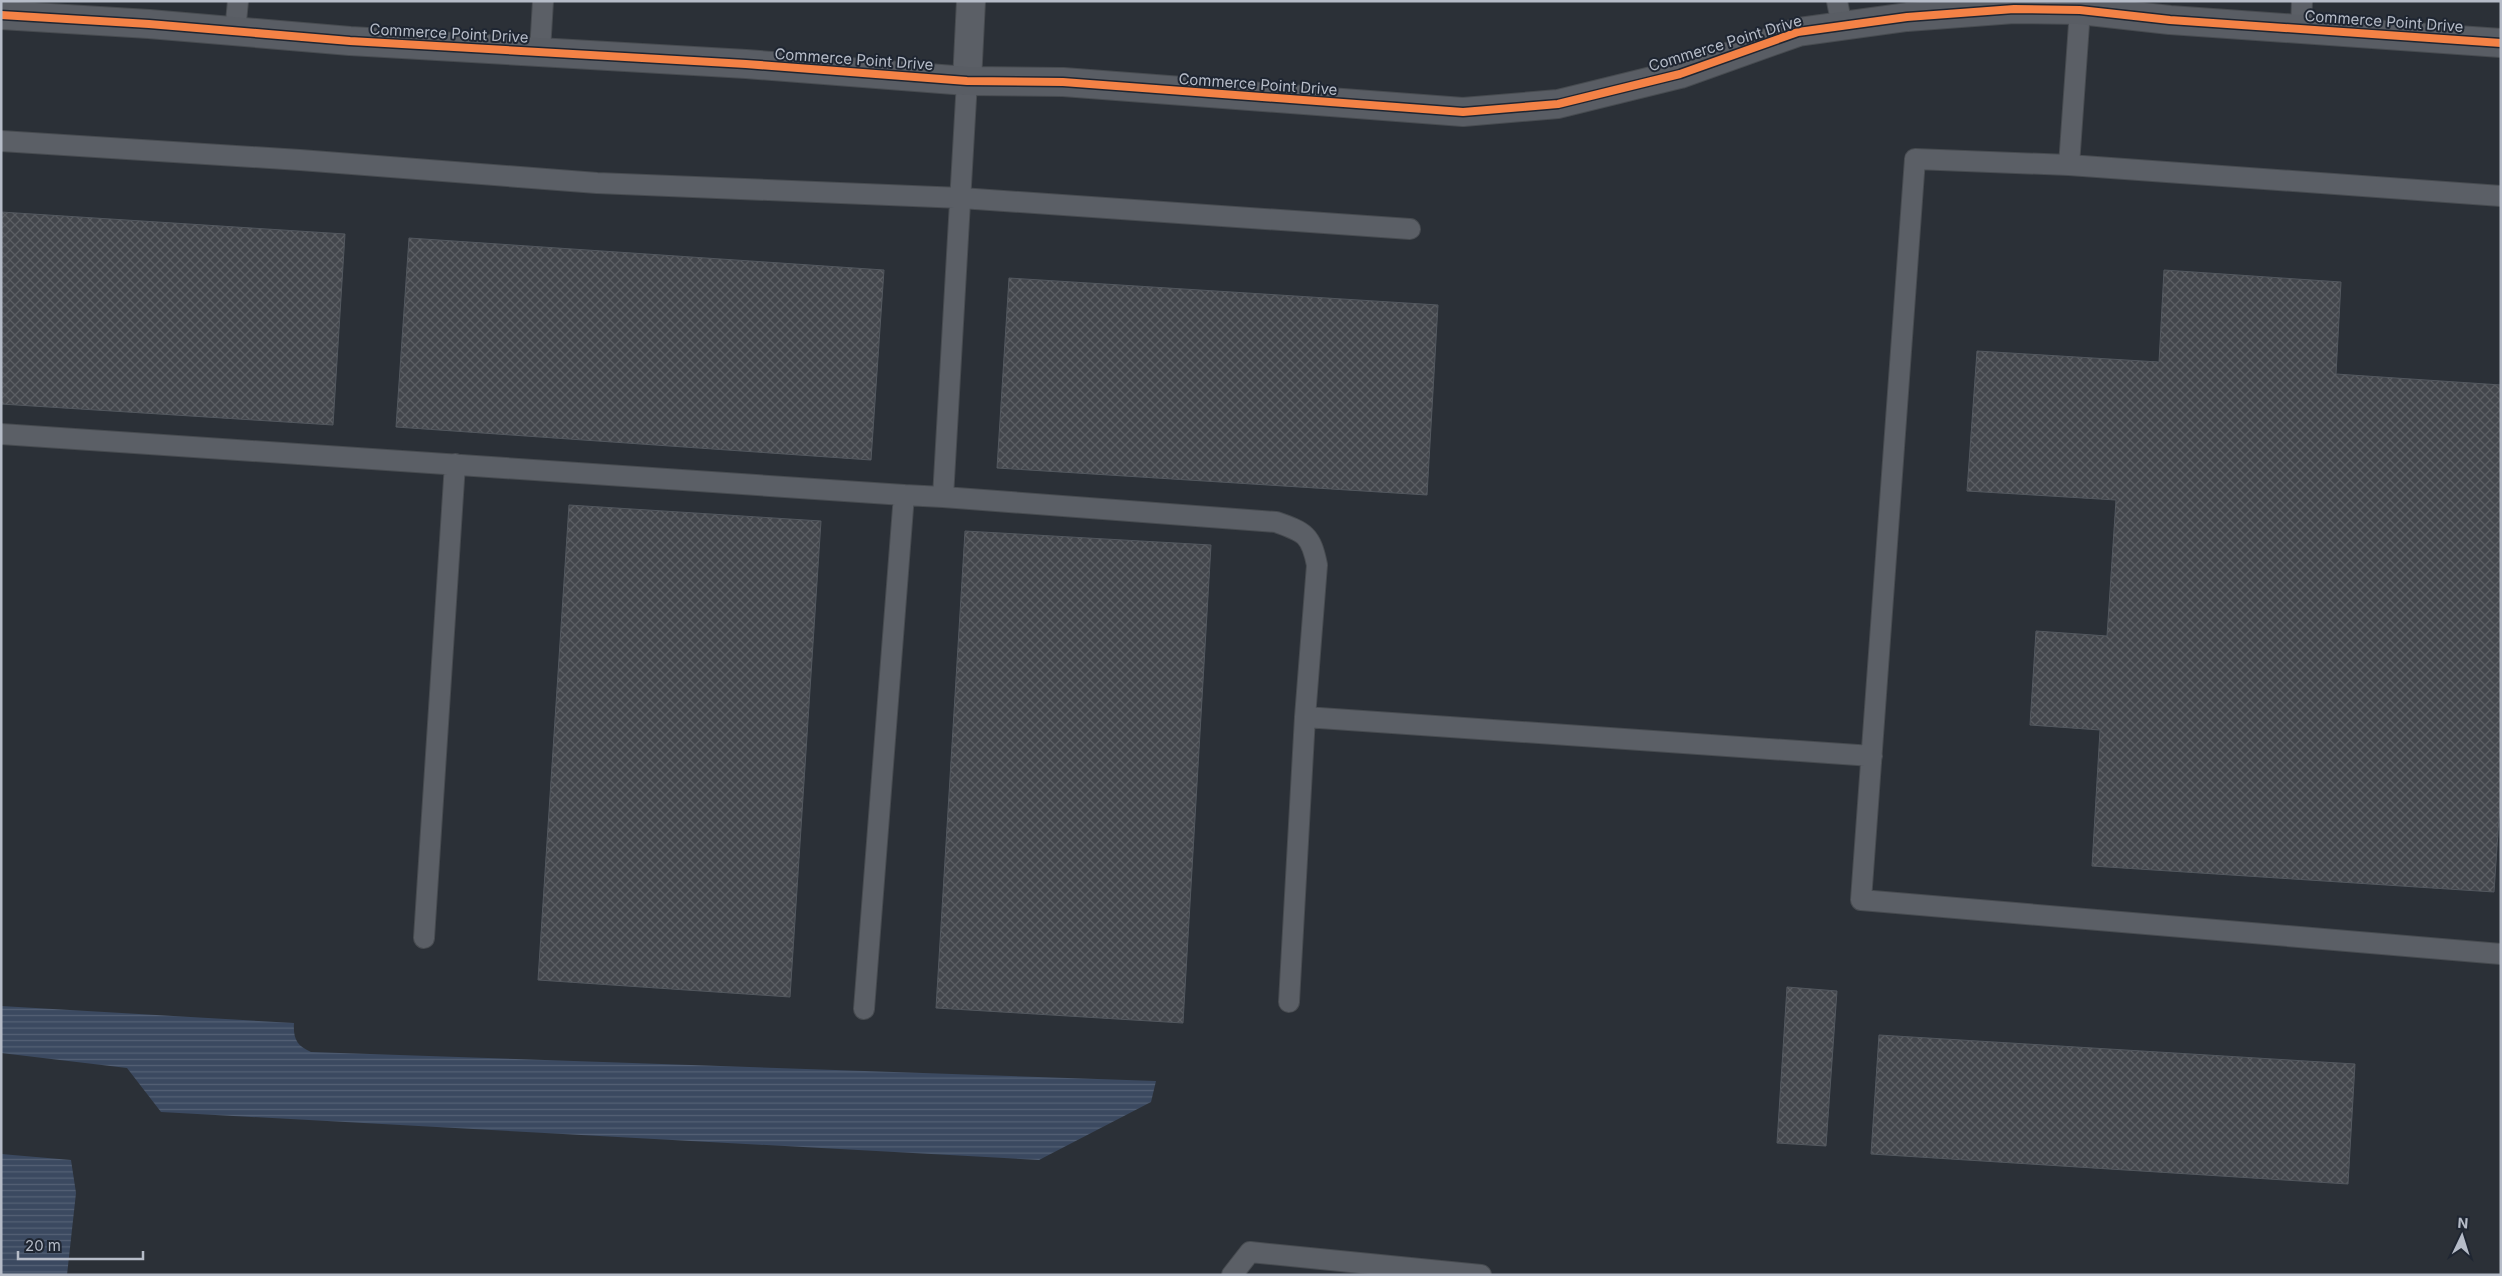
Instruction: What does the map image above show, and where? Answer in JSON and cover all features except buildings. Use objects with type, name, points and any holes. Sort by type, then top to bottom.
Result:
[{"type":"street","points":[[967,81],[971,1]]},
{"type":"street","name":"Commerce Point Drive","points":[[1,15],[359,42],[540,52],[967,81],[1063,82],[1463,112],[1558,104],[1680,74],[1798,32],[1839,14],[1907,17],[2080,6],[2170,20],[2501,44]]},
{"type":"lane","points":[[235,32],[238,1]]},
{"type":"lane","points":[[540,52],[543,1]]},
{"type":"lane","points":[[2301,29],[2302,1]]},
{"type":"lane","points":[[2069,165],[2080,6]]},
{"type":"lane","points":[[943,497],[967,81]]},
{"type":"lane","points":[[1,141],[290,159],[597,183],[961,198],[1410,228]]},
{"type":"lane","points":[[2501,196],[2069,165],[1915,159],[1861,900],[2501,954]]},
{"type":"lane","points":[[1,434],[904,494],[1276,522],[1297,529],[1312,542],[1317,565],[1305,718],[1289,1002]]},
{"type":"lane","points":[[424,938],[455,464]]},
{"type":"lane","points":[[864,1009],[904,494]]},
{"type":"lane","points":[[1305,718],[1872,756]]},
{"type":"lane","points":[[1232,1275],[1250,1252],[1481,1275]]},
{"type":"water","points":[[1,1006],[294,1023],[295,1038],[302,1047],[311,1052],[1156,1081],[1151,1102],[1039,1160],[161,1112],[127,1068],[1,1053]]},
{"type":"water","points":[[1,1154],[71,1160],[76,1193],[67,1275],[1,1275]]},
{"type":"cycle path","points":[[1,15],[149,24],[350,41],[746,64],[967,81],[1063,82],[1463,112],[1558,104],[1680,74],[1798,32],[1907,17],[2014,9],[2080,10],[2170,20],[2501,43]]}]
